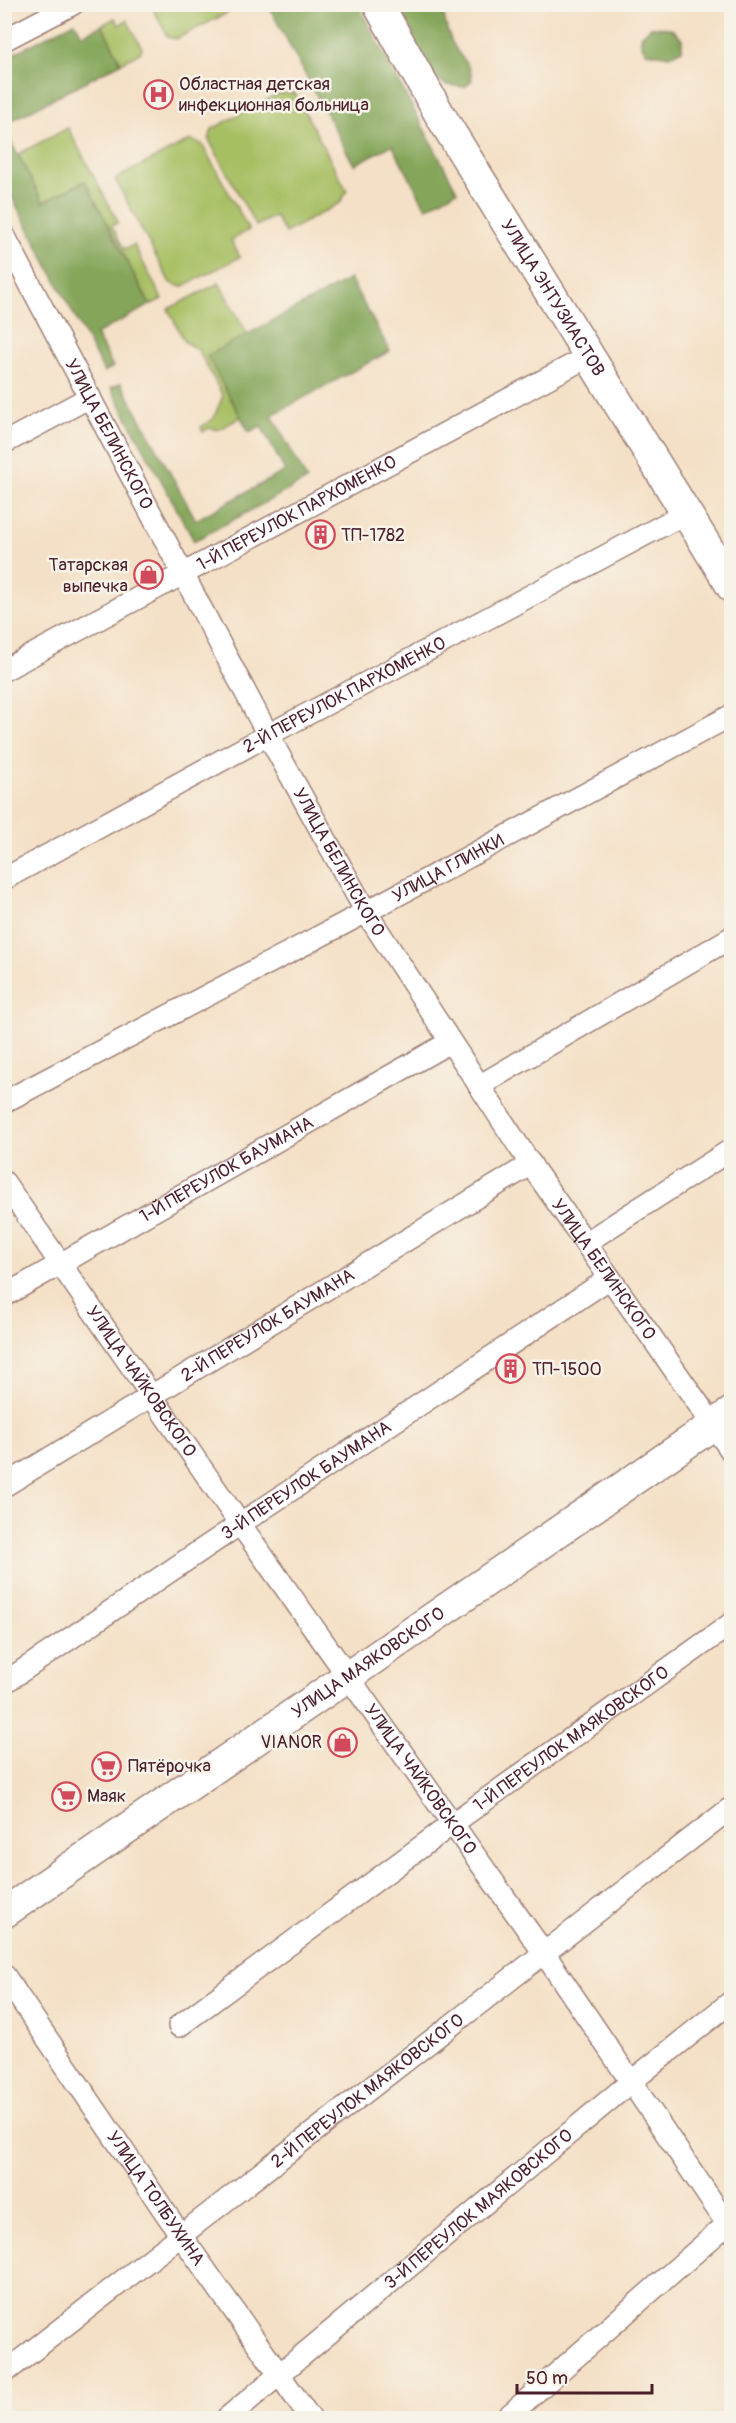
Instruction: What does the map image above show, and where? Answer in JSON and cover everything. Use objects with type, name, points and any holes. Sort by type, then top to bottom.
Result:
[{"type":"street","points":[[4,40],[73,4]]},
{"type":"street","name":"УЛИЦА ЭНТУЗИАСТОВ","points":[[378,4],[440,115],[732,587]]},
{"type":"street","name":"УЛИЦА БЕЛИНСКОГО","points":[[4,235],[268,735],[366,912],[479,1086],[610,1278],[722,1419],[732,1452]]},
{"type":"street","name":"1-Й ПЕРЕУЛОК ПАРХОМЕНКО","points":[[4,670],[589,356]]},
{"type":"street","points":[[4,443],[90,398]]},
{"type":"street","name":"2-Й ПЕРЕУЛОК ПАРХОМЕНКО","points":[[4,879],[268,735],[686,513]]},
{"type":"street","name":"УЛИЦА ГЛИНКИ","points":[[4,1102],[366,912],[732,715]]},
{"type":"street","points":[[479,1086],[732,937]]},
{"type":"street","name":"1-Й ПЕРЕУЛОК БАУМАНА","points":[[4,1296],[450,1042]]},
{"type":"street","points":[[585,1242],[732,1149]]},
{"type":"street","name":"2-Й ПЕРЕУЛОК БАУМАНА","points":[[4,1486],[531,1164]]},
{"type":"street","name":"УЛИЦА ЧАЙКОВСКОГО","points":[[4,1182],[240,1524],[544,1953],[730,2225]]},
{"type":"street","name":"3-Й ПЕРЕУЛОК БАУМАНА","points":[[4,1683],[610,1278]]},
{"type":"street","name":"УЛИЦА МАЯКОВСКОГО","points":[[4,1913],[722,1419]]},
{"type":"street","name":"1-Й ПЕРЕУЛОК МАЯКОВСКОГО","points":[[178,2026],[452,1824],[732,1623]]},
{"type":"street","name":"2-Й ПЕРЕУЛОК МАЯКОВСКОГО","points":[[4,2373],[732,1808]]},
{"type":"street","name":"УЛИЦА ТОЛБУХИНА","points":[[4,1975],[182,2237],[310,2418]]},
{"type":"street","name":"3-Й ПЕРЕУЛОК МАЯКОВСКОГО","points":[[227,2418],[632,2081],[732,2001]]},
{"type":"street","points":[[506,2418],[730,2225]]},
{"type":"green space","points":[[151,5],[243,5],[176,39],[168,37]]},
{"type":"green space","points":[[268,5],[358,5],[457,191],[426,208],[392,145],[354,165]]},
{"type":"green space","points":[[392,5],[443,5],[445,23],[451,40],[470,71],[472,80],[465,87],[446,85],[431,75]]},
{"type":"green space","points":[[115,18],[119,25],[127,20],[142,48],[140,53],[121,63],[102,25]]},
{"type":"green space","points":[[75,22],[82,35],[102,25],[121,63],[5,124],[5,58]]},
{"type":"green space","points":[[651,27],[671,28],[682,39],[682,50],[670,56],[646,52],[641,44],[641,36]]},
{"type":"green space","points":[[295,93],[347,191],[340,203],[285,233],[275,216],[256,226],[209,140],[212,129],[278,94]]},
{"type":"green space","points":[[68,128],[118,222],[112,226],[124,249],[134,245],[162,299],[150,305],[85,181],[43,203],[18,154]]},
{"type":"green space","points":[[4,129],[43,202],[85,181],[150,305],[96,334],[113,367],[104,372],[5,184]]},
{"type":"green space","points":[[190,140],[202,144],[249,230],[231,240],[240,257],[182,287],[170,283],[115,179]]},
{"type":"green space","points":[[350,279],[390,351],[272,415],[307,480],[194,541],[111,388],[121,383],[196,520],[285,471],[261,426],[249,432],[207,356]]},
{"type":"green space","points":[[219,283],[248,335],[208,356],[241,417],[218,430],[209,428],[203,432],[201,427],[213,419],[223,396],[198,350],[185,342],[168,309]]},
{"type":"place","name":"Областная детская инфекционная больница","points":[[158,94]]},
{"type":"place","name":"ТП-1782","points":[[320,535]]},
{"type":"place","name":"Татарская выпечка","points":[[149,575]]},
{"type":"place","name":"ТП-1500","points":[[511,1369]]},
{"type":"place","name":"VIANOR","points":[[343,1742]]},
{"type":"place","name":"Пятёрочка","points":[[107,1766]]},
{"type":"place","name":"Маяк","points":[[66,1796]]}]
